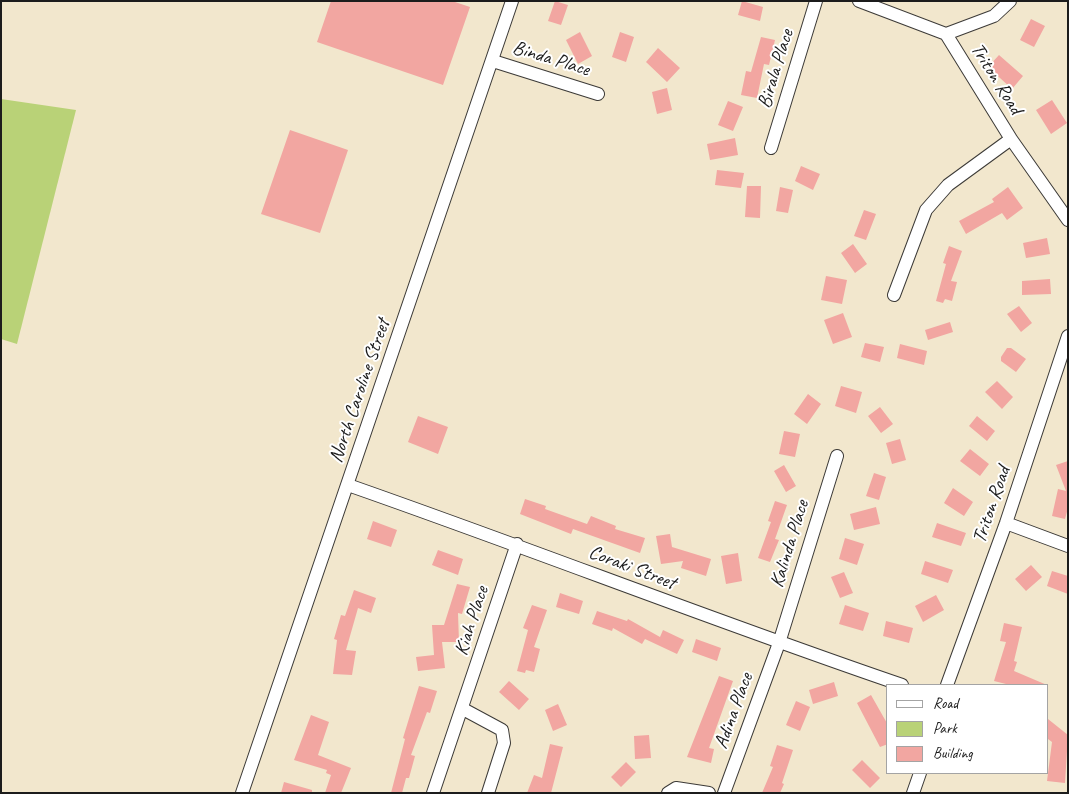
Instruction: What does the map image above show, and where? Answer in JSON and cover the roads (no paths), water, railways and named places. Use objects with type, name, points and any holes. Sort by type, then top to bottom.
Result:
[{"type":"street","name":"North Caroline Street","points":[[242,793],[512,1]]},
{"type":"street","name":"Birala Place","points":[[771,148],[816,1]]},
{"type":"street","name":"Triton Road","points":[[858,1],[946,34],[1011,139],[1068,220]]},
{"type":"street","points":[[946,34],[994,16],[1010,1]]},
{"type":"street","name":"Binda Place","points":[[493,61],[598,94]]},
{"type":"street","points":[[894,295],[926,210],[948,185],[1011,139]]},
{"type":"street","name":"Triton Road","points":[[947,684],[1006,524],[1065,350],[1068,336]]},
{"type":"street","name":"Kalinda Place","points":[[779,643],[837,456]]},
{"type":"street","name":"Coraki Street","points":[[348,485],[517,544],[779,643],[899,684]]},
{"type":"street","points":[[1006,524],[1068,546]]},
{"type":"street","name":"Kiah Place","points":[[433,793],[463,709],[517,544]]},
{"type":"street","name":"Adina Place","points":[[724,793],[779,643]]},
{"type":"street","points":[[463,709],[502,730],[504,743],[488,793]]},
{"type":"street","points":[[913,793],[920,774]]},
{"type":"street","points":[[668,793],[676,788],[709,793]]}]
